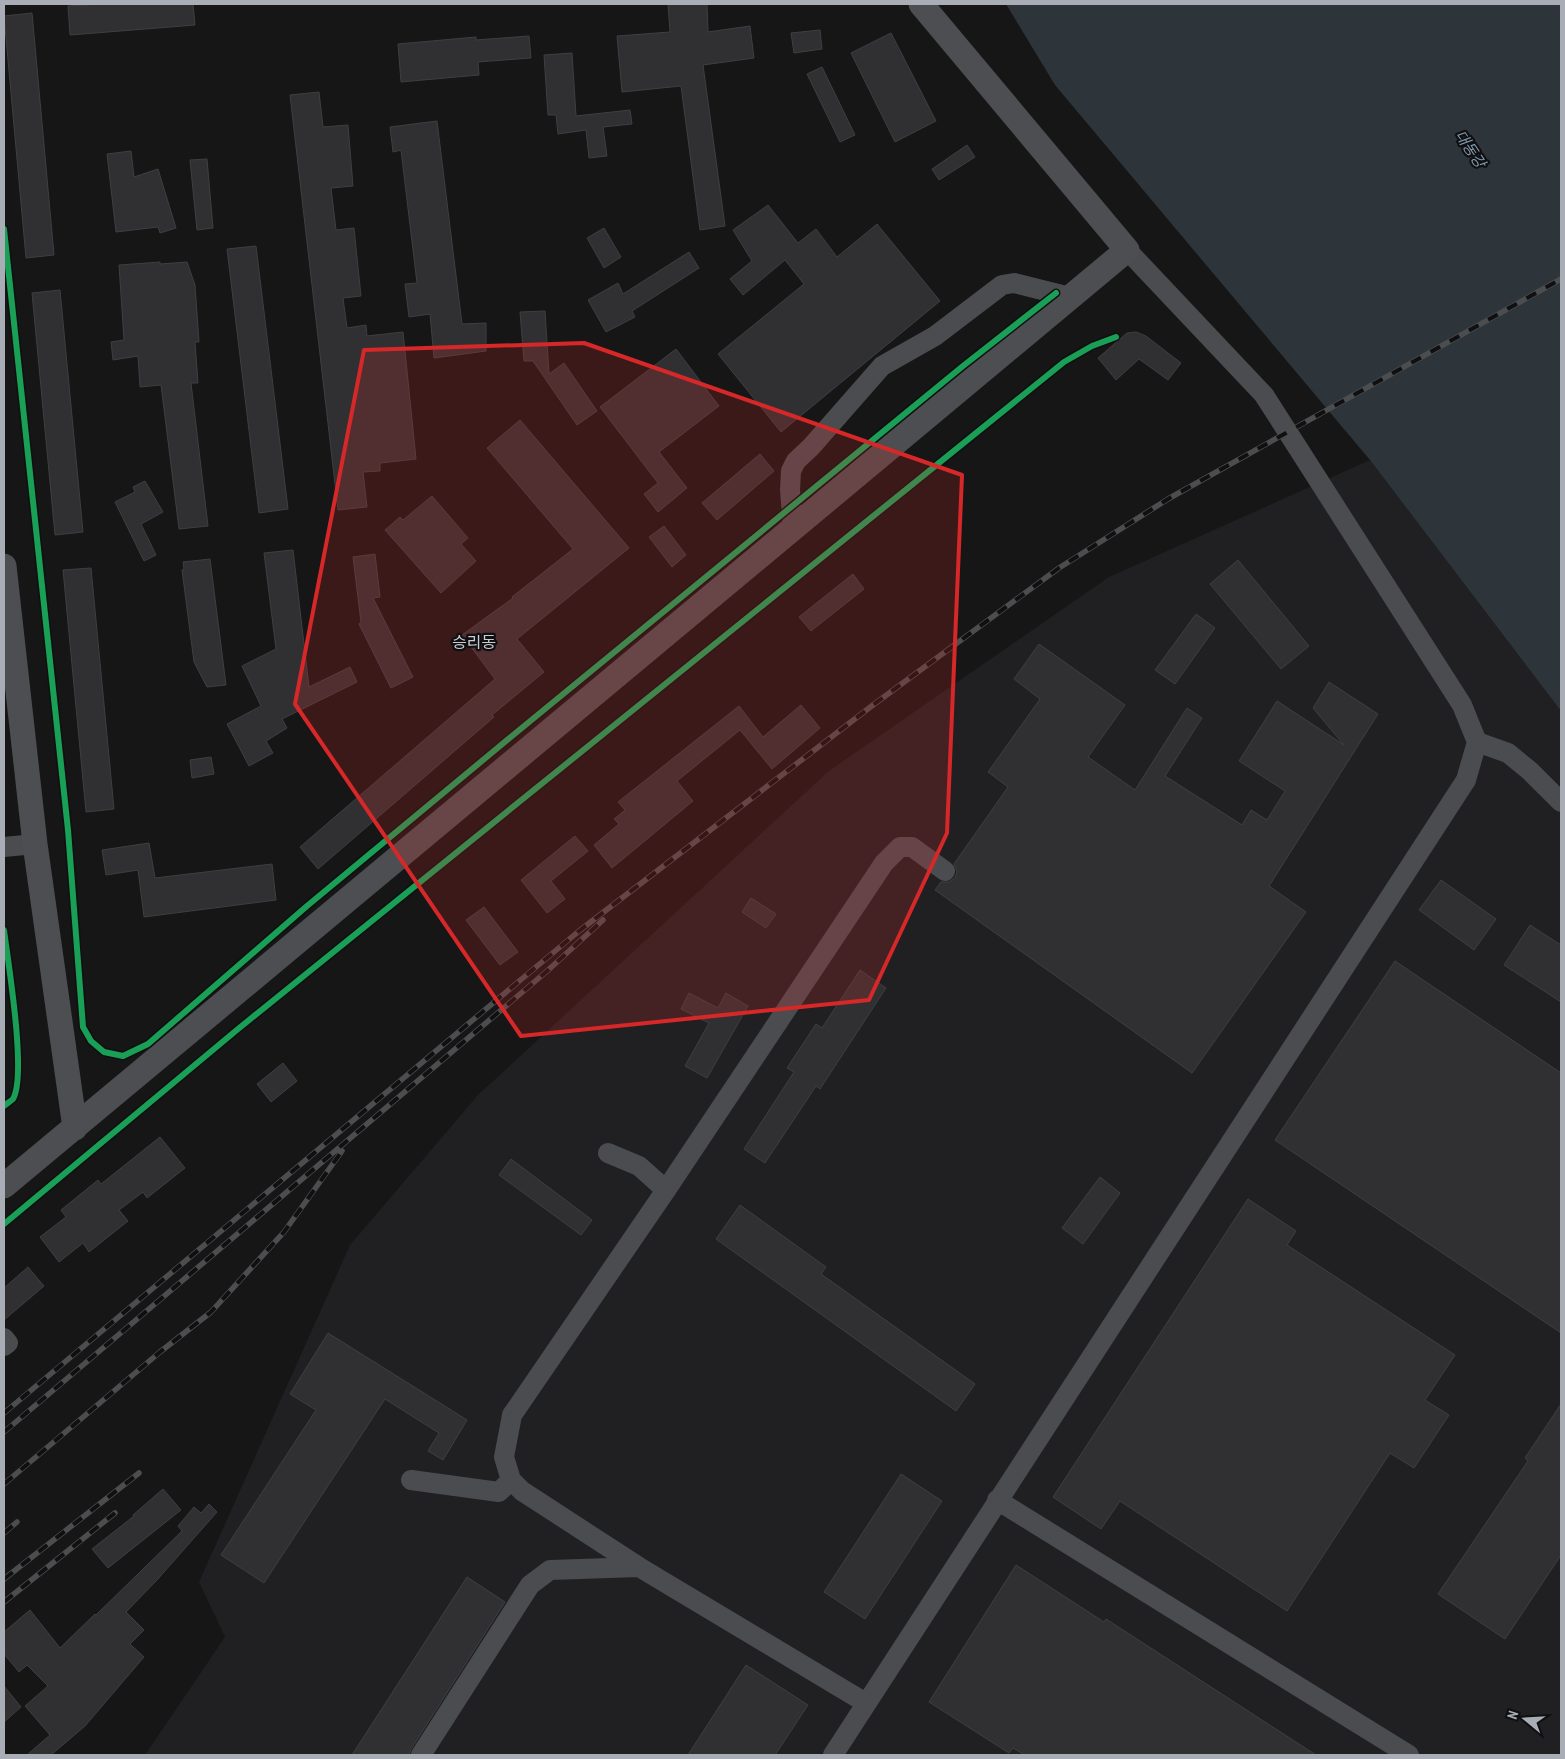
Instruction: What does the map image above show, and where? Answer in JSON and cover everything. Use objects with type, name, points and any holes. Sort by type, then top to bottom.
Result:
[{"type":"main road","points":[[4,1186],[1127,250],[921,4]]},
{"type":"main road","points":[[4,566],[34,844],[74,1128]]},
{"type":"street","points":[[833,1755],[1466,780],[1477,742],[1462,705],[1264,395],[1127,250]]},
{"type":"street","points":[[793,528],[790,490],[791,472],[796,461],[811,447],[882,366],[935,336],[1002,285],[1014,283],[1070,297]]},
{"type":"street","points":[[1477,742],[1508,753],[1530,771],[1561,802]]},
{"type":"street","points":[[4,847],[34,844]]},
{"type":"street","points":[[866,1703],[639,1567],[522,1490],[511,1480],[504,1457],[512,1414],[666,1190],[884,863],[900,848],[912,847],[945,871]]},
{"type":"street","points":[[608,1153],[639,1166],[666,1190]]},
{"type":"street","points":[[4,1338],[8,1343],[4,1346]]},
{"type":"street","points":[[411,1480],[499,1492],[511,1480]]},
{"type":"street","points":[[997,1500],[1409,1755]]},
{"type":"street","points":[[421,1755],[530,1585],[550,1570],[639,1567]]},
{"type":"highlighted area","points":[[584,343],[962,475],[947,833],[869,1000],[521,1036],[295,704],[364,350]]},
{"type":"shaded area","points":[[1370,460],[1561,711],[1561,1755],[145,1755],[225,1637],[199,1582],[350,1245],[478,1095],[829,771],[1109,577]]},
{"type":"water","name":"대동강","points":[[1006,4],[1561,4],[1561,711],[1370,460],[1055,85]]},
{"type":"building","points":[[193,4],[195,25],[70,35],[68,6]]},
{"type":"building","points":[[668,4],[707,4],[708,32],[750,26],[754,58],[703,65],[725,226],[700,230],[681,86],[622,92],[617,36],[670,32]]},
{"type":"building","points":[[32,13],[54,255],[26,258],[4,16]]},
{"type":"building","points":[[820,30],[822,49],[794,53],[791,33]]},
{"type":"building","points":[[891,33],[936,121],[895,142],[851,53]]},
{"type":"building","points":[[529,36],[531,58],[478,62],[479,75],[401,82],[398,44],[476,37],[476,40]]},
{"type":"building","points":[[572,53],[576,116],[630,110],[632,124],[603,127],[607,156],[589,158],[586,130],[558,134],[556,115],[548,115],[544,55]]},
{"type":"building","points":[[822,67],[855,135],[840,142],[807,74]]},
{"type":"building","points":[[319,92],[323,127],[348,125],[353,186],[331,188],[336,230],[354,228],[361,296],[343,298],[347,328],[366,325],[367,336],[403,332],[416,459],[380,463],[380,471],[363,472],[367,507],[338,510],[290,95]]},
{"type":"building","points":[[437,121],[462,324],[486,323],[486,351],[434,358],[430,314],[409,317],[405,284],[417,283],[401,150],[393,152],[390,127]]},
{"type":"building","points":[[967,145],[975,157],[939,180],[932,169]]},
{"type":"building","points":[[131,151],[134,177],[158,169],[176,228],[160,233],[158,227],[116,232],[107,154]]},
{"type":"building","points":[[207,159],[213,228],[197,230],[190,160]]},
{"type":"building","points":[[768,205],[798,243],[816,229],[837,257],[877,224],[940,301],[781,432],[718,354],[804,284],[785,260],[743,295],[730,279],[752,261],[733,230]]},
{"type":"building","points":[[604,228],[621,257],[604,268],[587,238]]},
{"type":"building","points":[[256,246],[288,509],[259,513],[227,249]]},
{"type":"building","points":[[689,252],[699,268],[632,311],[635,317],[606,332],[588,300],[618,283],[623,294]]},
{"type":"building","points":[[160,262],[160,264],[187,262],[195,285],[199,342],[195,342],[198,383],[191,383],[208,526],[179,529],[161,385],[140,387],[138,356],[113,360],[111,342],[124,340],[119,265]]},
{"type":"building","points":[[60,290],[83,532],[55,535],[32,293]]},
{"type":"building","points":[[545,311],[549,374],[564,363],[597,411],[577,425],[533,361],[524,361],[520,312]]},
{"type":"building","points":[[1136,332],[1146,336],[1181,363],[1168,380],[1139,359],[1116,380],[1098,358],[1127,333]]},
{"type":"building","points":[[676,349],[719,406],[659,452],[687,488],[658,512],[644,494],[658,483],[600,407]]},
{"type":"building","points":[[520,420],[629,548],[517,639],[544,672],[492,715],[494,717],[318,869],[300,847],[495,679],[462,635],[513,598],[573,549],[487,448]]},
{"type":"building","points":[[760,454],[774,471],[717,520],[702,503]]},
{"type":"building","points":[[145,481],[163,512],[141,524],[156,555],[144,561],[115,502],[135,492],[133,487]]},
{"type":"building","points":[[432,496],[468,538],[461,544],[476,561],[441,593],[385,530],[400,517],[403,520]]},
{"type":"building","points":[[664,526],[686,555],[672,567],[649,537]]},
{"type":"building","points":[[293,550],[309,687],[350,667],[357,682],[282,719],[287,728],[266,741],[273,753],[249,766],[227,724],[261,706],[242,666],[276,649],[264,553]]},
{"type":"building","points":[[375,554],[380,597],[373,598],[413,677],[391,688],[359,624],[361,622],[353,557]]},
{"type":"building","points":[[210,559],[226,685],[207,687],[194,662],[182,570],[184,569],[183,562]]},
{"type":"building","points":[[1238,560],[1309,646],[1281,669],[1210,584]]},
{"type":"building","points":[[91,568],[114,809],[86,812],[63,570]]},
{"type":"building","points":[[853,574],[864,589],[811,631],[799,617]]},
{"type":"building","points":[[1196,614],[1215,628],[1175,684],[1155,670]]},
{"type":"building","points":[[1039,644],[1125,705],[1088,757],[1135,790],[1187,708],[1202,718],[1165,776],[1242,825],[1251,810],[1267,820],[1285,791],[1239,761],[1277,701],[1344,745],[1313,708],[1329,682],[1378,714],[1269,886],[1306,912],[1192,1073],[935,890],[941,882],[949,882],[955,878],[957,872],[954,864],[1008,787],[988,772],[1040,699],[1014,679]]},
{"type":"building","points":[[801,705],[820,728],[772,769],[740,730],[677,781],[693,801],[612,868],[594,845],[619,824],[614,819],[625,810],[618,802],[739,706],[763,737]]},
{"type":"building","points":[[211,757],[214,774],[192,778],[190,760]]},
{"type":"building","points":[[575,836],[588,851],[551,881],[565,899],[547,913],[521,880]]},
{"type":"building","points":[[149,843],[155,878],[272,864],[276,900],[144,917],[138,870],[106,875],[102,850]]},
{"type":"building","points":[[1441,880],[1496,919],[1474,950],[1419,910]]},
{"type":"building","points":[[751,898],[776,914],[766,928],[742,912]]},
{"type":"building","points":[[484,907],[518,952],[500,965],[466,920]]},
{"type":"building","points":[[1530,925],[1561,945],[1561,1002],[1504,965]]},
{"type":"building","points":[[1395,961],[1561,1073],[1561,1333],[1275,1140]]},
{"type":"building","points":[[860,970],[886,988],[820,1089],[816,1086],[765,1163],[744,1149],[794,1072],[787,1068],[816,1024],[822,1028]]},
{"type":"building","points":[[689,993],[718,1008],[726,993],[748,1006],[707,1078],[685,1066],[709,1023],[681,1009]]},
{"type":"building","points":[[283,1063],[297,1081],[271,1102],[257,1084]]},
{"type":"building","points":[[160,1137],[185,1168],[147,1198],[143,1192],[119,1210],[128,1221],[89,1252],[83,1243],[59,1262],[40,1237],[66,1217],[61,1210],[98,1180],[101,1184]]},
{"type":"building","points":[[511,1159],[592,1220],[581,1235],[499,1175]]},
{"type":"building","points":[[1100,1177],[1120,1193],[1083,1244],[1062,1228]]},
{"type":"building","points":[[1248,1199],[1296,1231],[1287,1245],[1455,1355],[1425,1400],[1449,1415],[1414,1468],[1390,1453],[1287,1611],[1120,1501],[1101,1529],[1053,1497]]},
{"type":"building","points":[[740,1205],[826,1267],[821,1274],[975,1384],[956,1411],[716,1239]]},
{"type":"building","points":[[28,1267],[44,1286],[4,1320],[4,1288]]},
{"type":"building","points":[[328,1333],[467,1420],[443,1460],[428,1451],[439,1433],[385,1399],[264,1583],[221,1555],[316,1410],[290,1394]]},
{"type":"building","points":[[1561,1404],[1561,1555],[1505,1639],[1438,1594],[1528,1461],[1525,1458]]},
{"type":"building","points":[[901,1474],[942,1501],[865,1619],[824,1592]]},
{"type":"building","points":[[163,1489],[181,1510],[108,1568],[92,1549],[134,1516]]},
{"type":"building","points":[[209,1504],[217,1512],[126,1612],[144,1630],[130,1644],[144,1657],[85,1726],[51,1755],[27,1755],[50,1735],[25,1706],[48,1686],[27,1665],[19,1672],[4,1654],[4,1632],[30,1610],[60,1648],[182,1531],[178,1526],[194,1507],[201,1513]]},
{"type":"building","points":[[1016,1565],[1104,1622],[1106,1619],[1316,1755],[1025,1755],[1013,1748],[1009,1753],[929,1702]]},
{"type":"building","points":[[467,1577],[505,1602],[409,1755],[352,1755]]},
{"type":"building","points":[[746,1665],[808,1705],[775,1755],[688,1755]]},
{"type":"building","points":[[4,1686],[21,1707],[4,1722]]},
{"type":"railway","points":[[4,1413],[579,931],[873,705],[1059,568],[1168,499],[1561,279]]},
{"type":"railway","points":[[4,1432],[546,972],[603,920]]},
{"type":"railway","points":[[4,1484],[160,1352],[211,1312],[284,1232],[342,1151]]},
{"type":"railway","points":[[4,1579],[139,1473]]},
{"type":"railway","points":[[4,1602],[115,1513]]},
{"type":"railway","points":[[4,1533],[17,1522]]},
{"type":"cycle path","points":[[4,229],[68,830],[83,1027],[91,1041],[104,1052],[123,1056],[148,1044],[307,906],[512,736],[963,366],[1056,293]]},
{"type":"cycle path","points":[[4,1224],[238,1029],[1064,362],[1092,346],[1116,337]]},
{"type":"cycle path","points":[[4,930],[15,1018],[18,1067],[17,1086],[13,1099],[4,1106]]},
{"type":"district","name":"승리동","points":[[474,642]]}]
